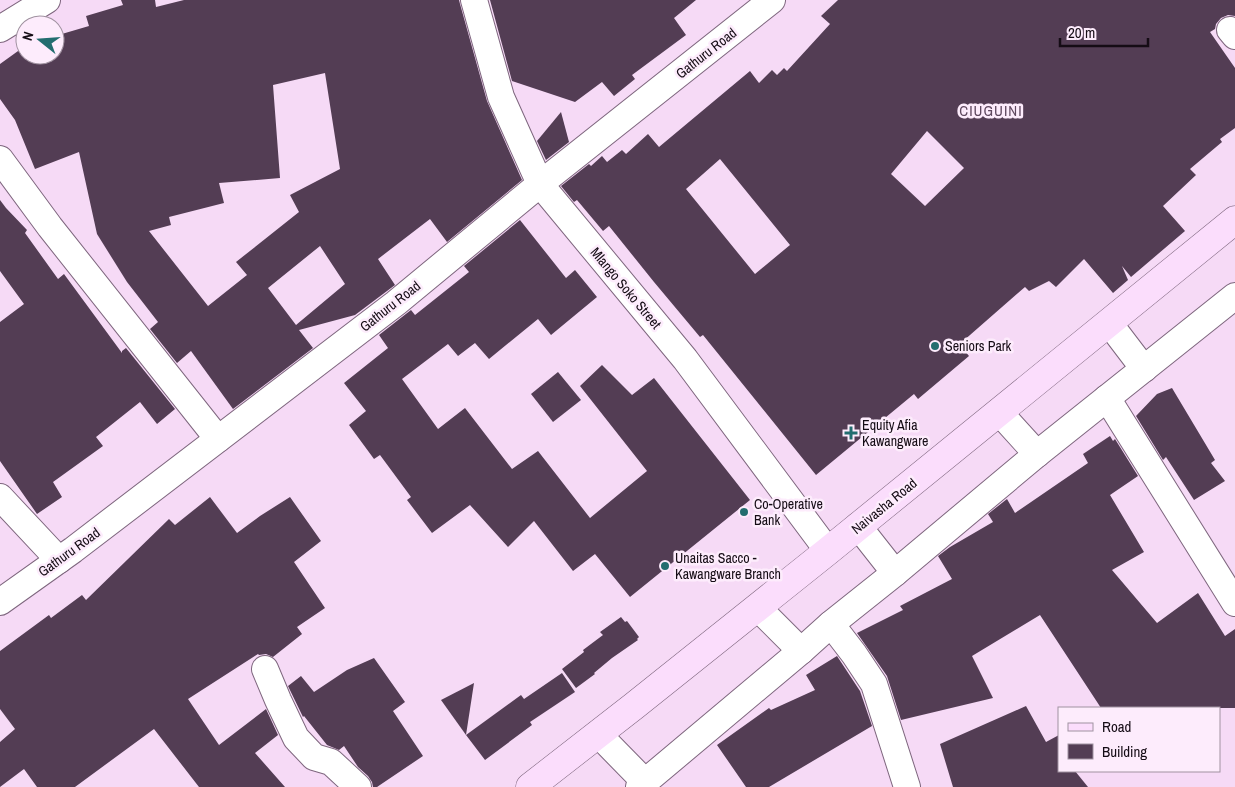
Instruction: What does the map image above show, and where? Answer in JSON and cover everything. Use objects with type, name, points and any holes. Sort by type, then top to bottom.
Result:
[{"type":"main road","name":"Naivasha Road","points":[[530,787],[758,608],[1109,323],[1232,228]]},
{"type":"street","points":[[0,28],[47,0]]},
{"type":"street","name":"Mlango Soko Street","points":[[474,0],[501,97],[540,184],[685,359],[828,551]]},
{"type":"street","name":"Gathuru Road","points":[[0,602],[73,550],[396,303],[540,184],[772,0]]},
{"type":"street","points":[[0,159],[50,227],[218,440]]},
{"type":"street","points":[[598,734],[642,784],[831,624],[1037,454],[1235,296]]},
{"type":"street","points":[[1109,323],[1144,368]]},
{"type":"street","points":[[1107,398],[1235,603]]},
{"type":"street","points":[[999,412],[1037,454]]},
{"type":"street","points":[[0,497],[59,560]]},
{"type":"street","points":[[858,526],[895,572]]},
{"type":"street","points":[[758,608],[801,651]]},
{"type":"street","points":[[831,624],[874,684],[907,787]]},
{"type":"street","points":[[265,669],[296,738],[314,756],[331,762],[358,787]]},
{"type":"building","points":[[121,0],[155,0],[156,7],[184,0],[459,0],[487,101],[522,180],[447,242],[430,219],[378,259],[395,285],[355,315],[299,330],[313,348],[233,409],[191,351],[177,363],[150,329],[158,322],[127,282],[97,234],[79,152],[35,169],[15,120],[0,99],[0,64],[15,53],[15,65],[65,65],[65,33],[89,26],[86,16],[123,5]],"holes":[[[325,73],[340,169],[290,195],[299,212],[236,262],[247,275],[208,306],[149,231],[171,225],[169,217],[224,203],[219,183],[280,178],[273,85]],[[320,246],[345,284],[296,325],[268,288]]]},
{"type":"building","points":[[490,0],[696,0],[674,18],[686,35],[632,75],[635,79],[614,96],[602,82],[575,102],[512,81]]},
{"type":"building","points":[[838,0],[1235,0],[1235,16],[1228,15],[1221,18],[1216,24],[1215,29],[1210,32],[1235,68],[1235,128],[1220,139],[1222,142],[1190,169],[1196,175],[1163,206],[1185,231],[1131,277],[1122,266],[1128,280],[1113,293],[1084,259],[1056,287],[1049,281],[1029,291],[1025,287],[962,342],[960,345],[969,356],[918,399],[914,394],[816,475],[703,335],[700,337],[609,226],[603,231],[577,200],[574,202],[561,186],[589,164],[591,166],[602,156],[607,162],[622,150],[626,154],[648,134],[659,147],[750,71],[759,83],[772,70],[777,75],[784,68],[787,71],[830,24],[821,16]],"holes":[[[927,131],[964,168],[925,206],[891,174]],[[720,159],[790,245],[755,274],[686,189]]]},
{"type":"building","points":[[561,112],[569,142],[546,160],[537,141]]},
{"type":"building","points":[[0,200],[27,230],[25,233],[58,279],[64,274],[122,353],[126,348],[175,409],[157,424],[140,402],[96,437],[103,446],[53,482],[62,497],[37,514],[0,461],[0,322],[24,304],[0,271]]},
{"type":"building","points":[[520,220],[566,278],[575,270],[597,297],[551,335],[538,319],[489,359],[475,343],[458,356],[448,344],[402,379],[438,429],[465,408],[512,469],[538,451],[590,518],[647,471],[580,386],[602,365],[632,395],[654,378],[750,500],[630,597],[595,554],[573,571],[534,521],[508,547],[470,505],[432,533],[407,500],[411,497],[380,455],[374,459],[349,425],[366,411],[344,383],[388,348],[379,335],[411,310],[415,315],[469,272],[464,266]]},
{"type":"building","points":[[558,372],[581,400],[553,422],[531,394]]},
{"type":"building","points":[[1172,388],[1215,460],[1211,463],[1225,481],[1194,500],[1166,457],[1163,460],[1136,416],[1157,394]]},
{"type":"building","points":[[1110,436],[1113,441],[1115,439],[1138,476],[1110,495],[1144,552],[1112,570],[1157,623],[1198,593],[1225,636],[1235,629],[1235,708],[1100,707],[1040,615],[972,656],[993,698],[901,720],[887,676],[857,633],[903,610],[900,606],[952,579],[938,556],[993,522],[988,514],[1007,499],[1015,513],[1088,463],[1083,454]]},
{"type":"building","points":[[210,497],[237,533],[290,497],[321,541],[294,562],[325,608],[297,627],[302,634],[273,657],[266,654],[258,654],[188,699],[219,745],[266,709],[278,735],[255,753],[285,787],[199,787],[154,729],[75,787],[37,787],[24,769],[0,787],[0,742],[15,729],[0,709],[0,651],[49,615],[51,618],[82,595],[86,600],[169,519],[175,525]]},
{"type":"building","points":[[621,617],[625,622],[627,621],[639,637],[638,640],[612,658],[576,688],[562,669],[603,635],[600,632]]},
{"type":"building","points":[[837,656],[860,691],[872,726],[769,787],[746,787],[717,745],[769,708],[771,710],[815,690],[806,675]]},
{"type":"building","points":[[374,658],[405,702],[393,711],[423,756],[377,787],[373,787],[368,776],[358,767],[344,746],[339,750],[327,745],[303,717],[288,686],[301,676],[314,692],[347,670]]},
{"type":"building","points":[[562,673],[575,692],[530,722],[532,725],[485,760],[466,735],[521,695],[524,699]]},
{"type":"building","points":[[474,683],[466,735],[441,700]]},
{"type":"building","points":[[1026,706],[1046,742],[1058,736],[1058,772],[1076,772],[1088,787],[953,787],[940,744]]},
{"type":"place","name":"Seniors Park","points":[[935,346]]},
{"type":"place","name":"Equity Afia Kawangware","points":[[851,433]]},
{"type":"place","name":"Co-Operative Bank","points":[[744,512]]},
{"type":"place","name":"Unaitas Sacco - Kawangware Branch","points":[[665,566]]},
{"type":"district","name":"CIUGUINI","points":[[991,111]]}]
